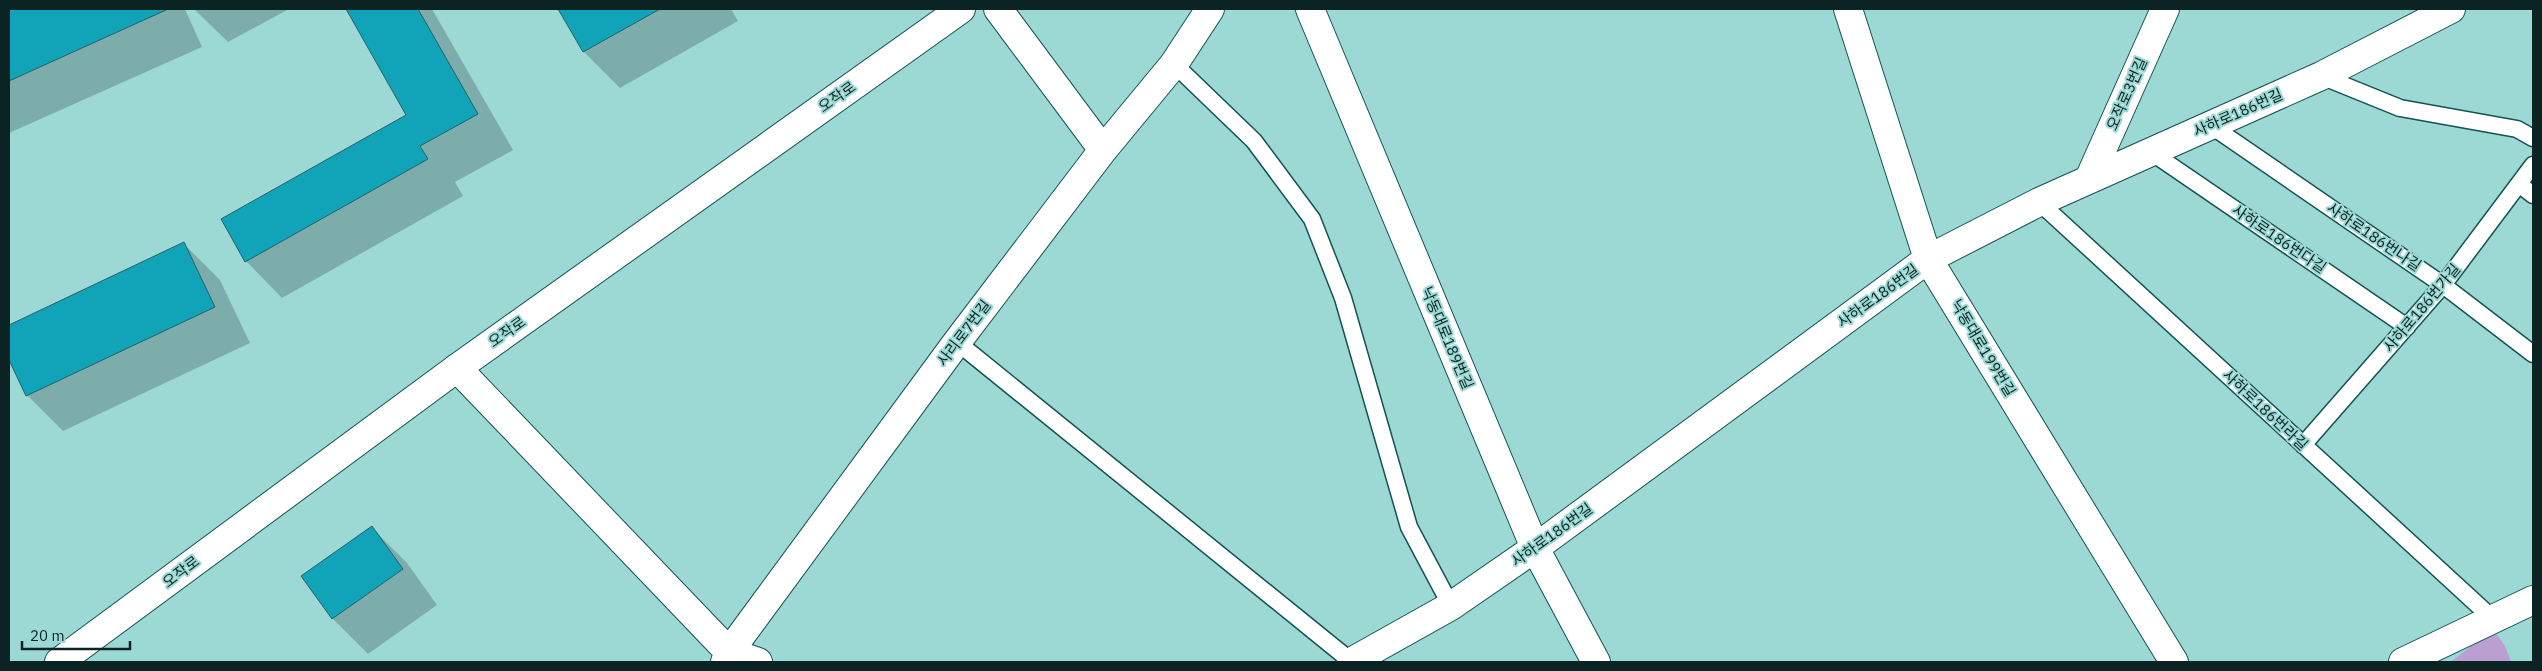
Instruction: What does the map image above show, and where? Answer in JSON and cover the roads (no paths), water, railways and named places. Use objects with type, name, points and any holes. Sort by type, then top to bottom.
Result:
[{"type":"street","name":"오작로","points":[[59,662],[457,368],[961,9]]},
{"type":"street","points":[[998,9],[1103,150]]},
{"type":"street","name":"사리로7번길","points":[[727,657],[957,342],[1103,150],[1174,64],[1210,9]]},
{"type":"street","name":"낙동대로189번길","points":[[1310,9],[1535,548],[1596,662]]},
{"type":"street","name":"낙동대로199번길","points":[[1848,9],[1928,259],[2174,662]]},
{"type":"street","name":"오작로3번길","points":[[2089,179],[2164,9]]},
{"type":"street","name":"사하로186번길","points":[[1352,662],[1451,606],[1535,548],[1928,259],[2039,202],[2322,76],[2451,9]]},
{"type":"street","points":[[457,368],[727,657],[758,662]]},
{"type":"street","points":[[2403,662],[2533,600]]},
{"type":"lane","points":[[1174,64],[1254,142],[1312,219],[1343,298],[1408,527],[1451,606]]},
{"type":"lane","points":[[2322,76],[2400,108],[2517,129],[2533,138]]},
{"type":"lane","name":"사하로186번나길","points":[[2210,125],[2443,285],[2533,354]]},
{"type":"lane","name":"사하로186번다길","points":[[2151,152],[2407,327]]},
{"type":"lane","name":"사하로186번가길","points":[[2303,445],[2443,285],[2533,165]]},
{"type":"lane","points":[[2519,184],[2533,196]]},
{"type":"lane","name":"사하로186번라길","points":[[2039,202],[2492,618]]},
{"type":"lane","points":[[957,342],[1352,662]]}]
